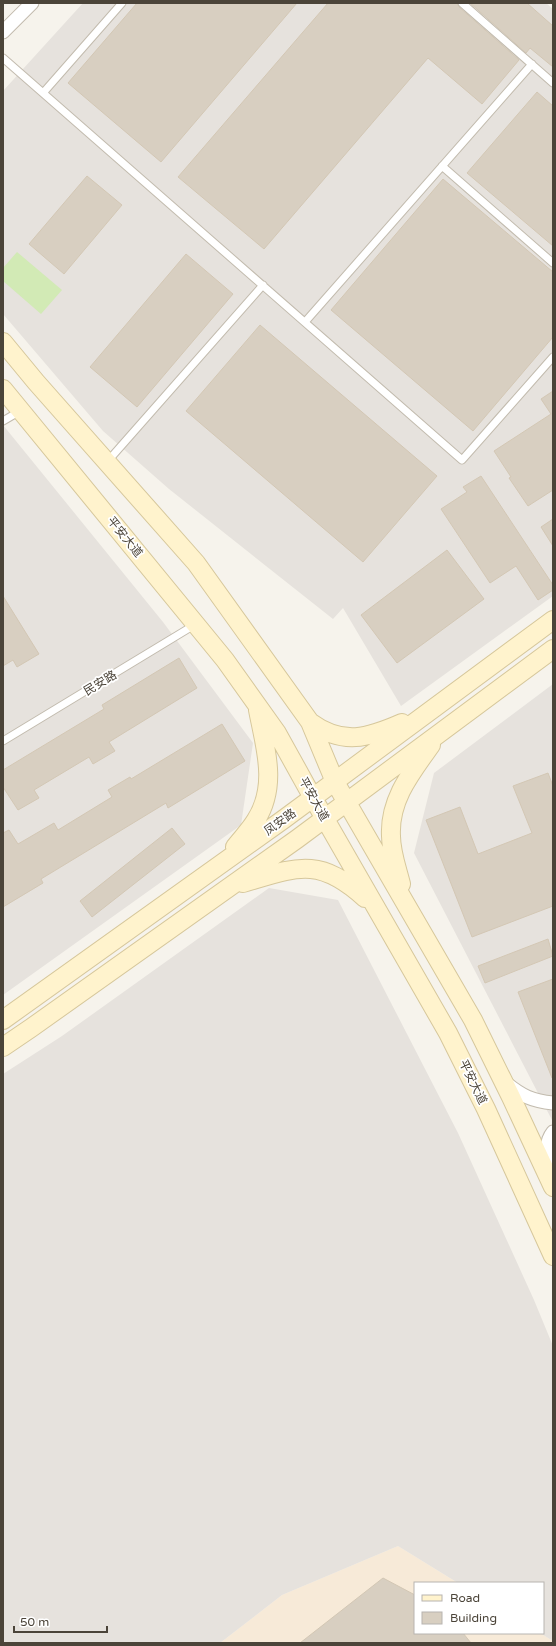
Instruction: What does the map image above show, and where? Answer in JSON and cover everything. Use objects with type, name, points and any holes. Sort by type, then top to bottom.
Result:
[{"type":"main road","points":[[3,342],[36,382],[196,563],[310,722],[335,782],[473,1020],[550,1181]]},
{"type":"main road","name":"平安大道","points":[[3,389],[225,660],[278,733],[324,819],[448,1033],[496,1130],[553,1256]]},
{"type":"main road","name":"凤安路","points":[[3,1020],[335,782],[553,620]]},
{"type":"main road","name":"凤安路","points":[[3,1047],[324,819],[553,649]]},
{"type":"main road","points":[[216,868],[255,822],[266,800],[269,768],[257,705]]},
{"type":"main road","points":[[310,722],[328,733],[342,737],[358,738],[378,733],[429,712]]},
{"type":"main road","points":[[406,904],[392,849],[392,813],[402,787],[438,734]]},
{"type":"main road","points":[[229,887],[286,870],[307,868],[338,876],[376,908]]},
{"type":"street","points":[[3,32],[32,3]]},
{"type":"street","points":[[502,1079],[520,1094],[536,1101],[553,1103]]},
{"type":"street","points":[[550,1181],[546,1152],[551,1134],[553,1132]]},
{"type":"lane","points":[[43,93],[122,3]]},
{"type":"lane","points":[[462,3],[553,82]]},
{"type":"lane","points":[[3,58],[462,460],[553,357]]},
{"type":"lane","points":[[305,322],[532,64]]},
{"type":"lane","points":[[442,166],[553,263]]},
{"type":"lane","points":[[106,462],[263,285]]},
{"type":"lane","points":[[3,421],[21,410]]},
{"type":"lane","name":"民安路","points":[[3,741],[196,624]]},
{"type":"shaded area","points":[[83,3],[546,3],[553,9],[553,596],[401,706],[343,608],[333,619],[169,489],[103,431],[3,314],[3,91]]},
{"type":"shaded area","points":[[3,425],[163,622],[253,743],[241,825],[3,995]]},
{"type":"shaded area","points":[[553,684],[553,1122],[414,853],[434,773]]},
{"type":"shaded area","points":[[269,888],[338,900],[458,1133],[534,1300],[553,1346],[553,1641],[542,1634],[544,1634],[544,1582],[456,1582],[398,1546],[282,1595],[220,1643],[3,1643],[3,1074],[62,1036]]},
{"type":"shaded area","points":[[398,1546],[456,1582],[414,1582],[414,1634],[542,1634],[553,1641],[553,1643],[220,1643],[282,1595]]},
{"type":"green space","points":[[17,252],[62,290],[41,314],[3,281],[3,268]]},
{"type":"building","points":[[137,3],[297,3],[161,162],[68,83]]},
{"type":"building","points":[[328,3],[457,3],[459,7],[519,60],[482,104],[428,58],[264,249],[178,177]]},
{"type":"building","points":[[470,3],[527,3],[553,26],[553,67],[530,48],[526,53]]},
{"type":"building","points":[[537,92],[553,106],[553,246],[467,173]]},
{"type":"building","points":[[87,176],[122,205],[64,274],[29,244]]},
{"type":"building","points":[[443,179],[553,272],[553,337],[473,431],[331,310]]},
{"type":"building","points":[[186,254],[233,294],[137,407],[90,367]]},
{"type":"building","points":[[260,325],[437,476],[363,562],[186,411]]},
{"type":"building","points":[[553,391],[553,490],[528,506],[509,478],[511,477],[494,451],[551,414],[541,399]]},
{"type":"building","points":[[481,476],[553,585],[553,590],[538,600],[516,566],[490,583],[441,509],[467,492],[463,487]]},
{"type":"building","points":[[553,519],[553,546],[541,527]]},
{"type":"building","points":[[447,550],[484,599],[397,663],[361,615]]},
{"type":"building","points":[[3,596],[39,654],[17,667],[13,660],[3,666]]},
{"type":"building","points":[[179,658],[197,688],[109,742],[115,751],[93,764],[89,757],[34,790],[39,798],[18,810],[3,787],[3,770],[104,709],[102,705]]},
{"type":"building","points":[[222,724],[245,761],[168,808],[166,803],[41,879],[43,883],[3,907],[3,833],[9,830],[18,844],[54,823],[58,830],[112,797],[108,790],[130,777],[131,779]]},
{"type":"building","points":[[548,773],[553,786],[553,906],[472,937],[426,820],[460,807],[478,854],[532,833],[513,786]]},
{"type":"building","points":[[172,828],[185,844],[92,917],[80,901]]},
{"type":"building","points":[[548,939],[553,956],[485,983],[478,966]]},
{"type":"building","points":[[553,979],[553,1078],[552,1078],[518,992]]},
{"type":"building","points":[[383,1578],[414,1594],[414,1634],[464,1634],[471,1643],[300,1643]]}]
